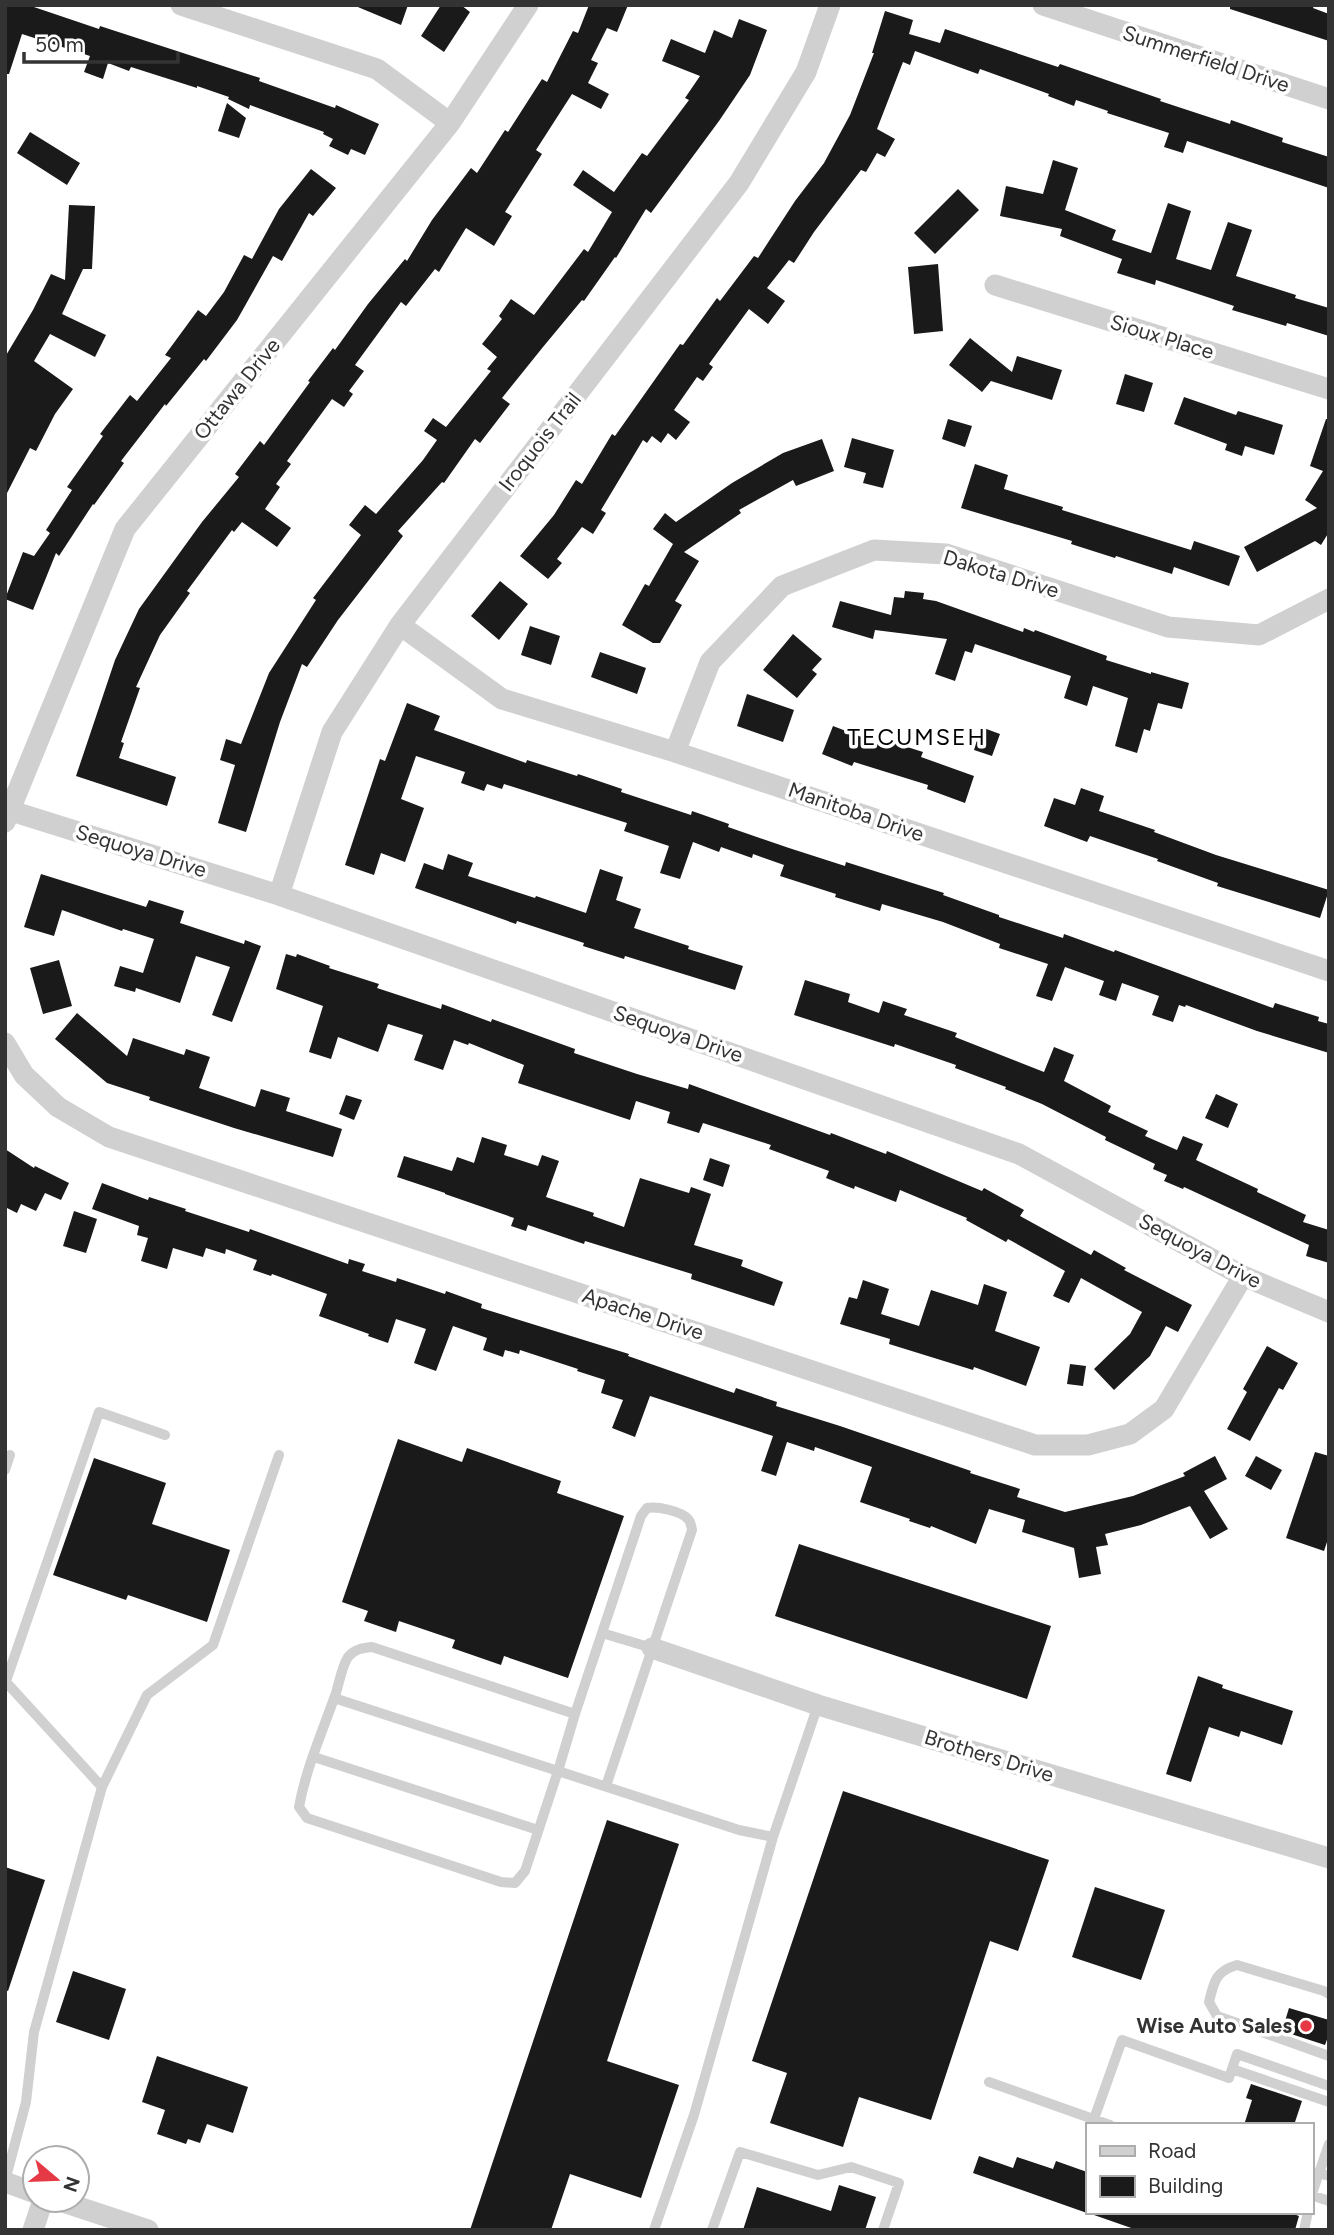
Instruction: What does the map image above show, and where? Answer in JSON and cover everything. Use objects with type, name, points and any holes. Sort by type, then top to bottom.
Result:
[{"type":"street","points":[[181,5],[377,69],[450,123]]},
{"type":"street","name":"Ottawa Drive","points":[[7,814],[125,529],[450,123],[528,5]]},
{"type":"street","name":"Iroquois Trail","points":[[279,895],[332,732],[400,625],[739,183],[806,72],[830,5]]},
{"type":"street","name":"Summerfield Drive","points":[[1043,5],[1329,99]]},
{"type":"street","name":"Sioux Place","points":[[995,285],[1329,389]]},
{"type":"street","name":"Dakota Drive","points":[[675,752],[710,662],[782,586],[874,550],[946,554],[1168,627],[1259,635],[1329,599]]},
{"type":"street","name":"Manitoba Drive","points":[[400,625],[502,699],[675,752],[1329,971]]},
{"type":"street","name":"Sequoya Drive","points":[[7,814],[279,895],[1019,1154],[1242,1276],[1329,1312]]},
{"type":"street","name":"Apache Drive","points":[[5,1043],[24,1075],[58,1107],[109,1137],[1035,1445],[1088,1445],[1130,1434],[1164,1409],[1242,1276]]},
{"type":"street","name":"Brothers Drive","points":[[652,1648],[818,1705],[1329,1858]]},
{"type":"street","points":[[91,2211],[148,2230]]},
{"type":"lane","points":[[102,1787],[6,1681],[99,1412],[165,1435]]},
{"type":"lane","points":[[5,1470],[10,1455]]},
{"type":"lane","points":[[5,2182],[26,2102],[34,2032],[102,1787],[147,1695],[213,1645],[279,1455]]},
{"type":"lane","points":[[575,1714],[372,1647],[359,1649],[348,1658],[299,1807],[307,1818],[501,1882],[515,1884],[525,1871],[641,1516],[647,1508],[657,1506],[685,1516],[690,1521],[692,1530],[606,1786]]},
{"type":"lane","points":[[602,1633],[652,1648]]},
{"type":"lane","points":[[334,1698],[739,1830],[773,1837]]},
{"type":"lane","points":[[654,2230],[694,2115],[773,1837],[818,1705]]},
{"type":"lane","points":[[314,1757],[538,1830]]},
{"type":"lane","points":[[1329,1994],[1237,1965],[1224,1969],[1213,1982],[1209,2002],[1217,2016],[1329,2056]]},
{"type":"lane","points":[[1094,2119],[1122,2040],[1228,2078],[1237,2054],[1329,2086]]},
{"type":"lane","points":[[1232,2069],[1329,2102]]},
{"type":"lane","points":[[989,2082],[1105,2123]]},
{"type":"lane","points":[[1313,2193],[1324,2174],[1329,2144]]},
{"type":"lane","points":[[712,2230],[740,2152],[818,2175],[851,2167],[899,2183],[883,2230]]},
{"type":"building","points":[[5,5],[28,5],[99,29],[100,26],[260,78],[259,81],[335,108],[336,105],[379,124],[365,155],[351,149],[348,155],[329,146],[333,139],[323,134],[324,132],[250,105],[249,109],[228,99],[229,97],[197,86],[131,67],[129,71],[108,63],[103,79],[84,72],[90,56],[22,34],[9,74],[5,74]]},
{"type":"building","points":[[353,5],[408,5],[401,25]]},
{"type":"building","points":[[441,5],[461,5],[470,12],[444,52],[421,36]]},
{"type":"building","points":[[589,5],[628,5],[617,32],[607,28],[591,60],[598,63],[588,83],[609,94],[601,109],[572,94],[536,150],[542,154],[505,212],[512,216],[494,246],[466,228],[439,272],[435,269],[406,306],[401,302],[355,365],[364,371],[349,391],[353,394],[344,407],[332,399],[287,461],[291,464],[276,484],[280,487],[265,509],[291,528],[277,547],[242,522],[234,532],[232,530],[187,591],[190,593],[160,635],[136,687],[140,688],[121,742],[124,743],[119,758],[176,777],[167,806],[76,776],[115,660],[139,609],[202,522],[239,477],[235,474],[260,441],[264,445],[333,348],[335,350],[405,259],[407,261],[432,220],[471,168],[477,173],[505,130],[508,132],[542,79],[547,82],[573,31],[578,33]]},
{"type":"building","points":[[1230,5],[1314,5],[1313,8],[1329,14],[1329,41],[1230,9]]},
{"type":"building","points":[[885,11],[913,20],[909,34],[940,43],[945,29],[1058,67],[1060,64],[1230,124],[1231,120],[1283,138],[1282,142],[1329,157],[1329,188],[1187,141],[1183,153],[1164,147],[1169,133],[1076,100],[1074,106],[980,69],[978,74],[915,51],[910,65],[903,62],[877,129],[895,139],[885,157],[877,153],[866,172],[861,170],[794,263],[789,260],[767,288],[785,301],[768,324],[749,309],[709,364],[713,367],[703,381],[697,377],[674,410],[690,422],[676,440],[668,433],[661,443],[652,436],[647,443],[643,440],[601,510],[606,513],[593,534],[582,527],[557,559],[562,563],[548,579],[520,556],[554,515],[576,480],[582,484],[612,434],[615,436],[680,344],[683,345],[717,298],[720,301],[754,256],[758,258],[795,201],[824,163],[850,115],[874,53]]},
{"type":"building","points":[[739,19],[767,30],[750,75],[651,213],[646,209],[616,258],[584,301],[582,300],[502,398],[510,404],[480,443],[475,439],[444,483],[442,482],[398,531],[403,536],[338,620],[307,667],[302,664],[280,722],[246,832],[218,823],[235,765],[220,760],[226,739],[241,744],[269,673],[316,600],[313,598],[361,535],[349,525],[365,505],[376,514],[437,440],[424,431],[433,418],[446,427],[491,371],[487,369],[497,357],[482,344],[502,319],[499,316],[511,299],[534,315],[584,249],[588,252],[612,212],[573,185],[583,170],[614,192],[642,153],[647,156],[689,100],[685,98],[700,76],[662,61],[671,39],[705,53],[714,30],[732,38]]},
{"type":"building","points":[[227,103],[246,118],[239,138],[218,131]]},
{"type":"building","points":[[30,132],[80,163],[67,185],[17,153]]},
{"type":"building","points":[[1053,160],[1078,168],[1065,210],[1116,230],[1112,240],[1151,253],[1168,203],[1191,211],[1176,259],[1211,270],[1228,222],[1252,230],[1236,276],[1329,308],[1329,336],[1232,310],[1234,306],[1156,280],[1155,285],[1117,273],[1122,259],[1060,236],[1062,229],[1000,216],[1006,186],[1043,194]]},
{"type":"building","points":[[311,169],[336,188],[313,216],[309,213],[282,261],[273,256],[237,320],[206,361],[204,359],[166,406],[165,404],[121,461],[124,463],[59,556],[56,553],[33,610],[5,599],[23,552],[34,556],[50,533],[46,530],[72,490],[67,487],[103,436],[100,434],[130,395],[137,401],[171,358],[165,355],[198,310],[206,316],[224,292],[244,255],[252,259],[279,209]]},
{"type":"building","points":[[958,189],[979,210],[935,254],[914,233]]},
{"type":"building","points":[[69,205],[95,206],[92,269],[83,269],[62,314],[106,335],[95,357],[50,334],[34,361],[73,389],[55,414],[36,451],[30,448],[5,497],[5,357],[51,274],[65,280]]},
{"type":"building","points":[[938,264],[943,331],[914,334],[908,267]]},
{"type":"building","points":[[970,338],[1012,372],[1017,356],[1062,370],[1052,400],[991,381],[982,392],[949,365]]},
{"type":"building","points":[[1125,374],[1153,383],[1144,412],[1116,404]]},
{"type":"building","points":[[1184,397],[1236,415],[1238,411],[1283,425],[1274,455],[1245,446],[1242,456],[1225,450],[1227,444],[1174,424]]},
{"type":"building","points":[[948,419],[972,426],[965,447],[942,439]]},
{"type":"building","points":[[1326,419],[1329,419],[1329,532],[1321,545],[1315,541],[1257,572],[1244,547],[1317,508],[1305,500],[1323,471],[1310,466]]},
{"type":"building","points":[[852,438],[894,450],[883,488],[863,483],[866,473],[844,467]]},
{"type":"building","points":[[822,439],[834,471],[796,486],[793,480],[739,510],[741,513],[684,552],[699,561],[675,601],[682,605],[660,643],[653,643],[622,625],[645,584],[649,586],[673,544],[653,529],[665,513],[676,522],[732,483],[783,453]]},
{"type":"building","points":[[975,464],[1008,475],[1004,489],[1063,507],[1062,510],[1191,550],[1194,541],[1240,556],[1229,586],[1174,567],[1172,574],[1116,556],[1115,558],[1071,544],[1072,541],[961,508]]},
{"type":"building","points":[[500,581],[528,604],[499,640],[471,616]]},
{"type":"building","points":[[905,591],[924,593],[923,599],[936,601],[1023,632],[1024,628],[1034,632],[1035,630],[1107,656],[1106,660],[1189,683],[1182,709],[1158,703],[1150,731],[1144,729],[1137,753],[1115,746],[1128,698],[1093,686],[1087,706],[1064,698],[1071,676],[975,644],[972,653],[965,651],[955,681],[935,674],[947,639],[875,630],[873,639],[832,627],[840,601],[891,615],[894,597],[904,598]]},
{"type":"building","points":[[530,626],[560,636],[551,665],[521,655]]},
{"type":"building","points":[[793,634],[822,659],[812,670],[817,674],[797,698],[763,670]]},
{"type":"building","points":[[600,652],[646,668],[637,694],[591,677]]},
{"type":"building","points":[[747,694],[794,710],[783,742],[737,726]]},
{"type":"building","points":[[407,703],[440,716],[434,730],[526,763],[527,760],[577,776],[578,774],[622,789],[621,792],[691,815],[692,811],[729,824],[728,827],[789,848],[845,866],[846,862],[944,893],[943,895],[999,917],[1063,938],[1064,934],[1114,952],[1115,950],[1273,1008],[1275,1003],[1319,1017],[1318,1021],[1329,1024],[1329,1053],[1186,1005],[1179,1005],[1173,1022],[1152,1015],[1159,996],[1122,983],[1116,1001],[1099,995],[1104,981],[1065,967],[1052,1001],[1036,996],[1048,964],[999,948],[1000,944],[943,922],[882,904],[880,911],[835,897],[836,894],[780,876],[784,865],[721,847],[719,852],[693,842],[680,879],[660,873],[669,846],[624,831],[627,823],[504,784],[502,789],[487,784],[484,791],[461,783],[465,772],[416,756],[401,799],[424,808],[405,862],[381,853],[374,875],[345,865],[380,759],[385,761]]},
{"type":"building","points":[[833,726],[877,743],[879,738],[923,752],[921,757],[974,776],[965,803],[927,789],[928,785],[854,762],[852,766],[822,754]]},
{"type":"building","points":[[981,727],[1000,734],[992,756],[974,750]]},
{"type":"building","points":[[1081,788],[1104,796],[1099,811],[1216,855],[1329,890],[1320,918],[1217,886],[1218,883],[1157,861],[1158,859],[1090,836],[1087,842],[1044,826],[1054,798],[1075,805]]},
{"type":"building","points":[[448,854],[473,863],[468,876],[586,913],[600,869],[623,877],[616,900],[641,909],[634,928],[743,966],[735,990],[583,946],[584,943],[517,921],[516,924],[415,888],[424,863],[443,870]]},
{"type":"building","points":[[41,874],[146,907],[149,900],[184,911],[180,923],[244,944],[245,940],[261,946],[232,1022],[212,1015],[230,967],[196,956],[180,1003],[136,988],[135,992],[114,986],[120,966],[143,973],[154,939],[62,910],[54,936],[24,927]]},
{"type":"building","points":[[286,954],[296,957],[297,954],[330,966],[329,968],[379,984],[377,988],[441,1009],[442,1004],[491,1022],[492,1019],[575,1049],[574,1053],[637,1074],[688,1089],[689,1084],[886,1154],[887,1151],[982,1191],[984,1188],[1024,1210],[1020,1216],[1091,1255],[1094,1250],[1126,1268],[1124,1270],[1192,1305],[1178,1332],[1166,1326],[1150,1356],[1114,1390],[1094,1369],[1130,1334],[1142,1312],[1081,1278],[1069,1303],[1053,1296],[1065,1271],[1008,1239],[1006,1242],[966,1220],[967,1218],[900,1190],[896,1202],[826,1178],[829,1171],[769,1149],[771,1145],[703,1123],[699,1133],[667,1123],[670,1112],[636,1101],[630,1120],[518,1083],[524,1065],[469,1043],[468,1045],[454,1040],[443,1070],[414,1060],[423,1035],[388,1024],[378,1052],[338,1037],[331,1059],[309,1052],[323,1006],[276,989]]},
{"type":"building","points":[[59,960],[72,1006],[43,1014],[30,968]]},
{"type":"building","points":[[805,980],[850,994],[848,1002],[879,1013],[883,1001],[907,1009],[904,1015],[957,1033],[955,1037],[1044,1072],[1054,1047],[1074,1055],[1064,1081],[1111,1106],[1108,1112],[1148,1131],[1145,1136],[1177,1150],[1183,1136],[1203,1144],[1196,1160],[1306,1215],[1303,1222],[1329,1230],[1329,1263],[1306,1256],[1309,1245],[1184,1187],[1183,1189],[1164,1181],[1167,1175],[1153,1169],[1155,1164],[1105,1140],[1106,1137],[1042,1104],[1005,1089],[1006,1087],[955,1068],[956,1065],[895,1044],[894,1047],[794,1015]]},
{"type":"building","points":[[77,1013],[127,1056],[133,1038],[184,1055],[186,1049],[210,1057],[199,1088],[255,1107],[261,1089],[290,1098],[286,1111],[342,1129],[333,1157],[234,1128],[107,1083],[55,1039]]},
{"type":"building","points":[[1216,1094],[1238,1104],[1228,1128],[1205,1118]]},
{"type":"building","points":[[346,1095],[362,1100],[354,1120],[339,1114]]},
{"type":"building","points":[[482,1137],[507,1145],[504,1155],[538,1166],[542,1155],[559,1161],[546,1197],[594,1213],[593,1216],[624,1227],[640,1178],[689,1193],[691,1187],[711,1194],[694,1245],[743,1260],[741,1266],[783,1282],[774,1306],[691,1279],[692,1274],[585,1241],[584,1244],[528,1225],[526,1231],[511,1226],[514,1218],[397,1177],[404,1156],[452,1171],[457,1157],[474,1163]]},
{"type":"building","points":[[5,1149],[34,1168],[35,1166],[69,1183],[61,1200],[45,1193],[36,1211],[21,1204],[17,1213],[5,1207]]},
{"type":"building","points":[[710,1158],[730,1165],[723,1187],[703,1180]]},
{"type":"building","points":[[102,1183],[249,1232],[250,1229],[348,1264],[349,1259],[365,1264],[362,1271],[396,1282],[397,1278],[445,1294],[446,1291],[482,1304],[481,1308],[629,1354],[628,1356],[734,1393],[736,1388],[777,1402],[776,1406],[1020,1489],[1017,1497],[1065,1512],[1133,1496],[1185,1476],[1183,1473],[1215,1456],[1227,1479],[1204,1491],[1228,1529],[1210,1539],[1190,1506],[1141,1525],[1105,1534],[1108,1545],[1096,1547],[1101,1574],[1079,1578],[1074,1548],[1022,1532],[1025,1520],[989,1509],[976,1544],[860,1502],[872,1467],[815,1447],[814,1451],[787,1442],[776,1476],[761,1471],[773,1436],[650,1396],[635,1437],[612,1428],[623,1400],[601,1393],[605,1380],[520,1350],[519,1354],[505,1350],[503,1357],[483,1350],[487,1338],[453,1326],[436,1371],[414,1363],[426,1329],[396,1319],[388,1343],[368,1336],[369,1334],[319,1316],[327,1294],[253,1270],[257,1260],[226,1249],[225,1254],[206,1248],[203,1257],[173,1248],[167,1269],[141,1261],[148,1238],[137,1235],[139,1226],[92,1209]]},
{"type":"building","points":[[74,1211],[97,1219],[86,1253],[63,1246]]},
{"type":"building","points":[[863,1280],[889,1289],[881,1314],[919,1326],[931,1290],[978,1305],[984,1284],[1007,1292],[995,1331],[1040,1347],[1026,1386],[974,1367],[973,1370],[889,1344],[890,1339],[840,1324],[849,1297],[857,1299]]},
{"type":"building","points":[[1267,1346],[1298,1363],[1283,1390],[1279,1388],[1250,1441],[1227,1429],[1247,1392],[1243,1389]]},
{"type":"building","points":[[1070,1364],[1086,1366],[1083,1386],[1067,1384]]},
{"type":"building","points":[[398,1439],[462,1462],[467,1448],[561,1481],[557,1493],[624,1516],[568,1678],[504,1656],[501,1665],[452,1648],[455,1640],[399,1621],[396,1632],[364,1621],[368,1611],[342,1602]]},
{"type":"building","points":[[1315,1452],[1329,1456],[1329,1536],[1324,1551],[1286,1538]]},
{"type":"building","points":[[1256,1456],[1282,1470],[1271,1490],[1245,1476]]},
{"type":"building","points":[[94,1458],[166,1483],[152,1524],[230,1550],[207,1622],[128,1595],[126,1600],[53,1575]]},
{"type":"building","points":[[799,1544],[1051,1626],[1027,1699],[775,1616]]},
{"type":"building","points":[[1198,1676],[1223,1685],[1222,1688],[1293,1711],[1282,1745],[1241,1731],[1239,1737],[1209,1727],[1191,1782],[1166,1774]]},
{"type":"building","points":[[843,1791],[1049,1860],[1018,1951],[990,1941],[931,2120],[859,2097],[843,2147],[770,2123],[787,2073],[752,2061]]},
{"type":"building","points":[[607,1820],[679,1844],[607,2061],[679,2085],[641,2198],[570,2174],[551,2230],[470,2230]]},
{"type":"building","points":[[5,1867],[45,1880],[8,1991],[5,1990]]},
{"type":"building","points":[[1095,1887],[1165,1910],[1141,1980],[1072,1957]]},
{"type":"building","points":[[73,1971],[126,1989],[109,2040],[56,2022]]},
{"type":"building","name":"Wise Auto Sales","points":[[1289,2008],[1329,2020],[1329,2034],[1325,2045],[1282,2031]]},
{"type":"building","points":[[157,2056],[248,2087],[233,2133],[207,2124],[200,2143],[188,2139],[186,2144],[157,2134],[165,2110],[142,2102]]},
{"type":"building","points":[[1251,2084],[1302,2101],[1295,2123],[1245,2123],[1252,2100],[1246,2098]]},
{"type":"building","points":[[979,2156],[1013,2168],[1017,2157],[1053,2169],[1056,2161],[1086,2172],[1086,2213],[973,2173]]},
{"type":"building","points":[[839,2185],[876,2197],[865,2230],[743,2230],[757,2187],[831,2211]]},
{"type":"building","points":[[1094,2215],[1299,2216],[1295,2230],[1137,2230]]},
{"type":"place","name":"Wise Auto Sales","points":[[1306,2026]]},
{"type":"district","name":"TECUMSEH","points":[[917,737]]}]
